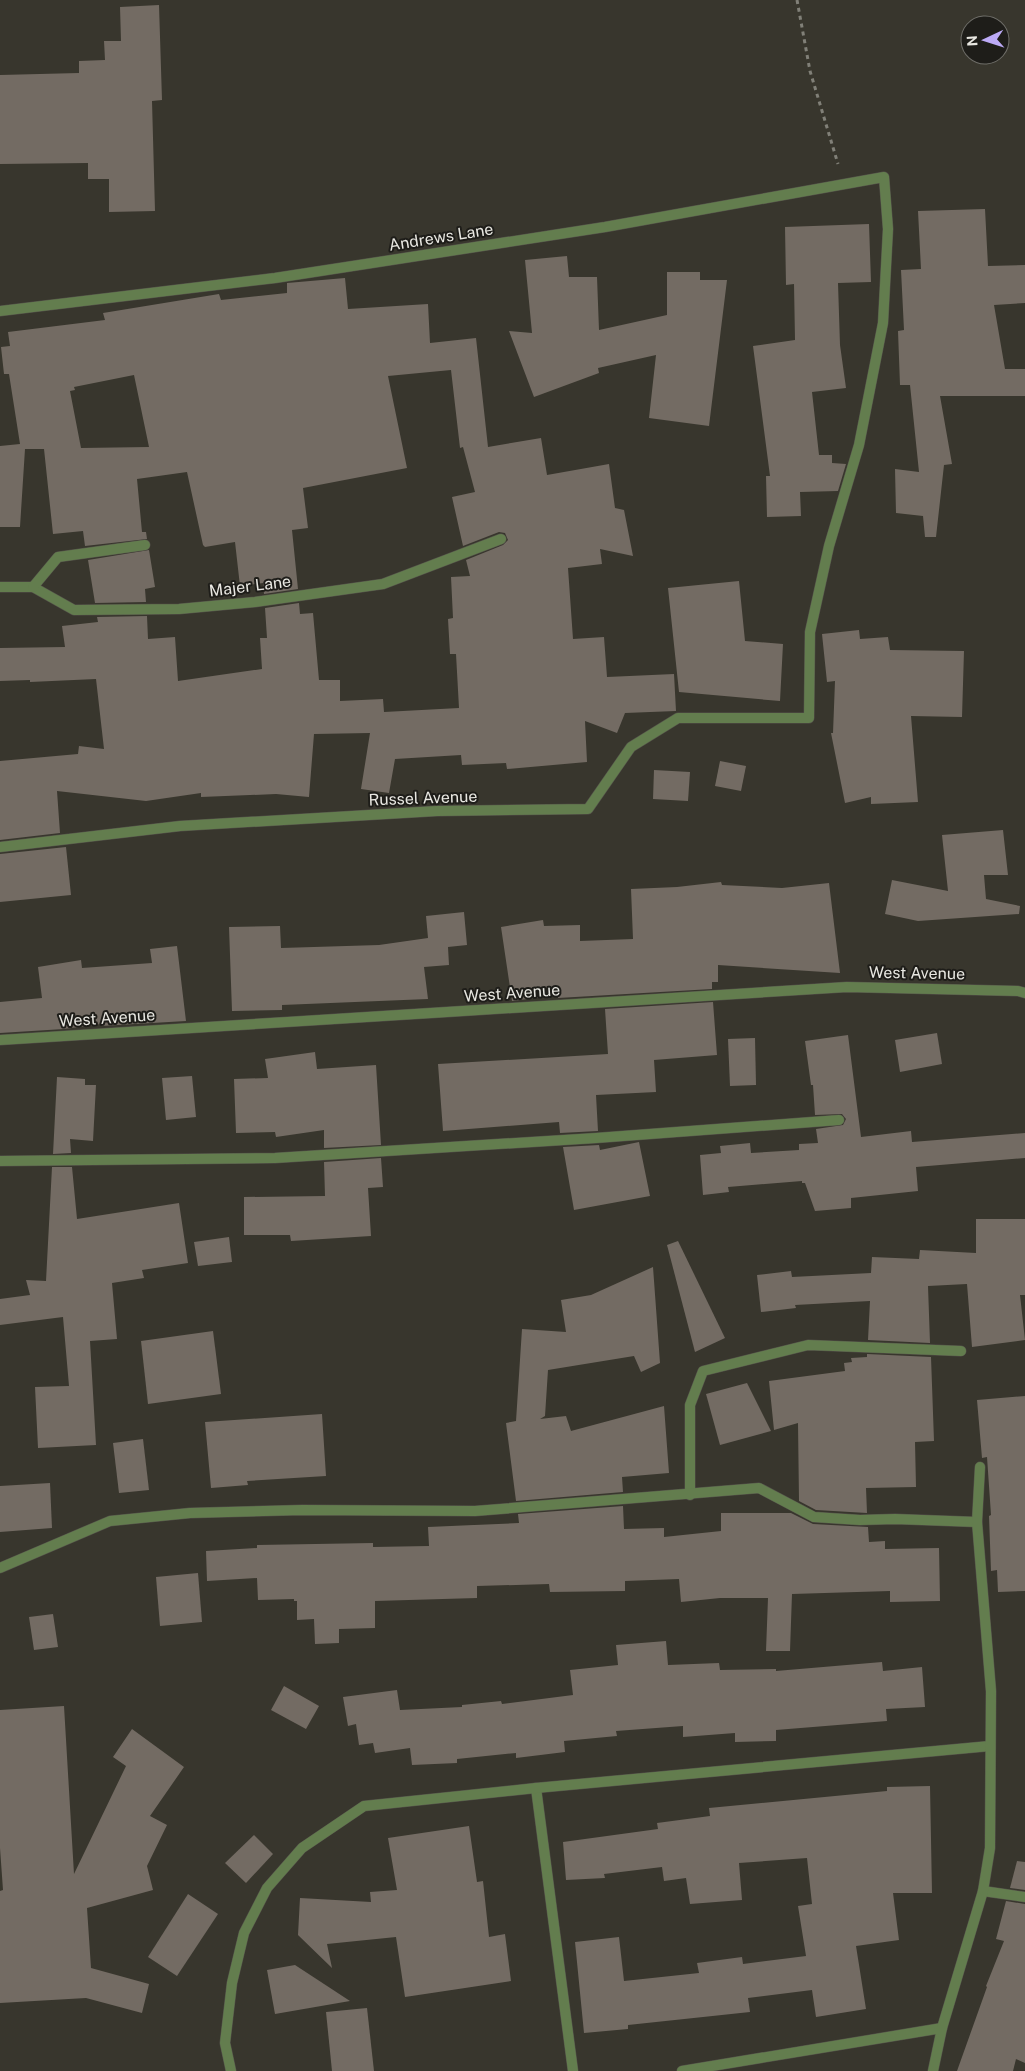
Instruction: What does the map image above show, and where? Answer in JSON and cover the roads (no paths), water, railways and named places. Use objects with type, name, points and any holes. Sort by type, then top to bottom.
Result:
[{"type":"street","name":"Andrews Lane","points":[[0,311],[275,278],[605,227],[884,176],[888,229],[883,323],[859,445],[829,546],[810,632],[809,718]]},
{"type":"street","name":"Majer Lane","points":[[0,587],[32,587],[74,610],[198,608],[383,584],[501,539]]},
{"type":"street","points":[[32,587],[58,557],[145,545]]},
{"type":"street","name":"Russel Avenue","points":[[0,847],[180,826],[438,811],[588,809],[631,746],[678,718],[809,718]]},
{"type":"street","name":"West Avenue","points":[[0,1040],[847,987],[1018,991],[1025,993]]},
{"type":"street","points":[[0,1161],[275,1158],[606,1138],[840,1120]]},
{"type":"street","points":[[690,1495],[690,1405],[703,1371],[808,1345],[961,1351]]},
{"type":"street","points":[[933,2071],[942,2028],[983,1891],[990,1848],[991,1691],[977,1522],[980,1467]]},
{"type":"street","points":[[0,1568],[110,1521],[190,1513],[302,1510],[475,1511],[759,1488],[814,1517],[860,1520],[895,1519],[977,1522]]},
{"type":"street","points":[[231,2071],[225,2042],[232,1983],[244,1933],[267,1888],[302,1848],[364,1806],[536,1788],[990,1746]]},
{"type":"street","points":[[536,1788],[573,2071]]},
{"type":"street","points":[[983,1891],[1025,1897]]},
{"type":"street","points":[[682,2071],[942,2028]]}]
